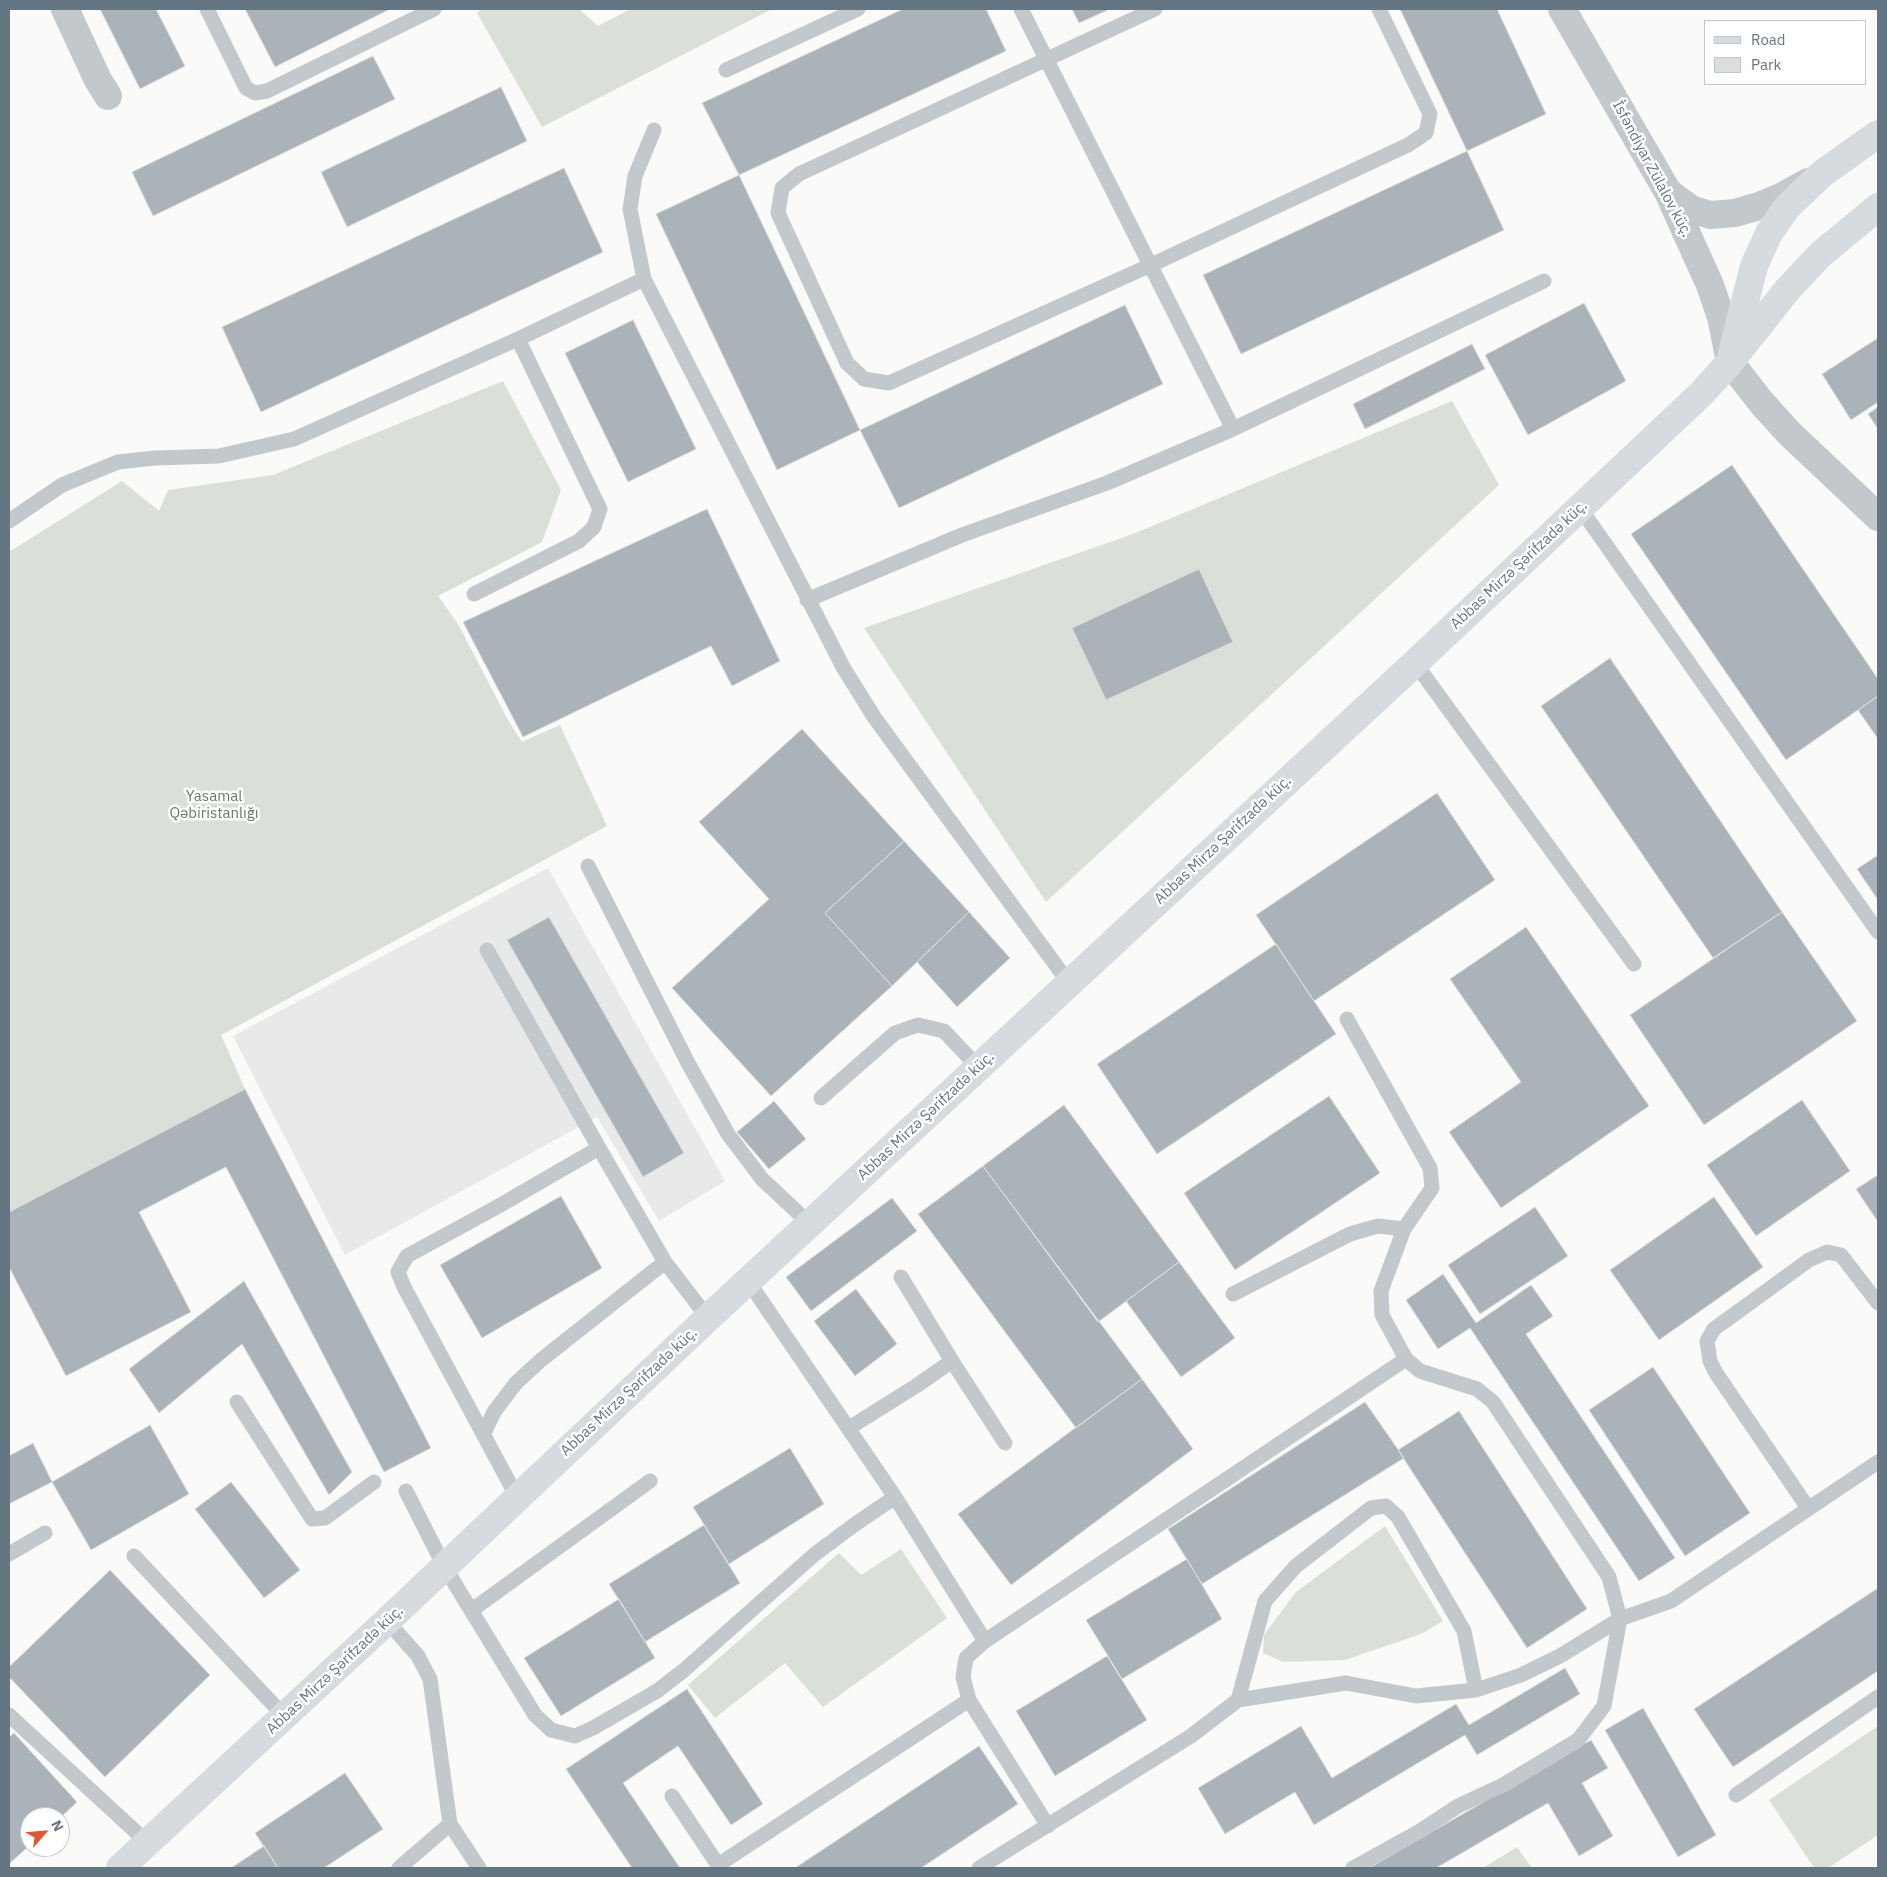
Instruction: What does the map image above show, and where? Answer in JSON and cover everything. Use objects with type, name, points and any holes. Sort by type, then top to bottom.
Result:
[{"type":"main road","name":"Abbas Mirzə Şərifzadə küç.","points":[[1730,362],[1754,266],[1769,233],[1787,207],[1822,173],[1878,134]]},
{"type":"main road","name":"Abbas Mirzə Şərifzadə küç.","points":[[120,1868],[285,1717],[708,1318],[1415,663],[1701,394],[1730,362],[1788,289],[1821,254],[1878,207]]},
{"type":"street","points":[[65,9],[98,80],[108,96]]},
{"type":"street","name":"İsfəndiyar Zülalov küç.","points":[[1562,9],[1668,192],[1710,285],[1721,318],[1730,362],[1760,402],[1789,433],[1878,517]]},
{"type":"street","points":[[1668,192],[1691,209],[1710,215],[1735,213],[1781,197],[1822,173]]},
{"type":"lane","points":[[207,9],[246,88],[255,93],[267,91],[434,9]]},
{"type":"lane","points":[[726,70],[858,9]]},
{"type":"lane","points":[[1021,9],[1233,429]]},
{"type":"lane","points":[[1155,9],[799,174],[782,188],[778,213],[847,363],[864,379],[888,383],[1408,145],[1426,133],[1430,114],[1379,9]]},
{"type":"lane","points":[[654,130],[634,176],[630,209],[644,279],[842,668],[874,716],[1069,983]]},
{"type":"lane","points":[[9,521],[62,485],[118,462],[155,458],[219,456],[294,439],[518,339],[644,279]]},
{"type":"lane","points":[[807,600],[962,534],[1108,483],[1233,429],[1544,281]]},
{"type":"lane","points":[[474,594],[579,542],[594,527],[600,510],[518,339]]},
{"type":"lane","points":[[1580,508],[1878,932]]},
{"type":"lane","points":[[1415,663],[1634,964]]},
{"type":"lane","points":[[588,866],[688,1063],[728,1134],[762,1179],[810,1224]]},
{"type":"lane","points":[[487,950],[665,1262],[708,1318]]},
{"type":"lane","points":[[1348,1019],[1430,1168],[1432,1188],[1404,1228],[1381,1291],[1382,1315],[1406,1359],[1420,1371],[1477,1389],[1493,1402],[1609,1577],[1620,1619],[1604,1706],[1578,1740],[1503,1785],[1458,1806],[1420,1831],[1353,1868]]},
{"type":"lane","points":[[821,1098],[895,1033],[918,1025],[944,1030],[978,1067]]},
{"type":"lane","points":[[517,1497],[398,1272],[406,1256],[497,1207],[599,1148]]},
{"type":"lane","points":[[1233,1294],[1350,1234],[1378,1226],[1404,1228]]},
{"type":"lane","points":[[1808,1508],[1716,1373],[1710,1361],[1707,1341],[1714,1329],[1808,1260],[1827,1252],[1841,1255],[1878,1303]]},
{"type":"lane","points":[[484,1433],[494,1412],[516,1383],[541,1360],[665,1262]]},
{"type":"lane","points":[[901,1277],[1005,1443]]},
{"type":"lane","points":[[748,1281],[895,1497],[985,1641]]},
{"type":"lane","points":[[1048,1826],[969,1700],[963,1676],[966,1658],[985,1641],[1406,1359]]},
{"type":"lane","points":[[849,1428],[952,1361]]},
{"type":"lane","points":[[238,1402],[312,1519],[325,1518],[374,1482]]},
{"type":"lane","points":[[979,1868],[1191,1736],[1238,1700],[1346,1683],[1416,1696],[1476,1690],[1521,1675],[1560,1656],[1620,1619],[1671,1600],[1878,1462]]},
{"type":"lane","points":[[472,1610],[650,1482]]},
{"type":"lane","points":[[406,1491],[444,1566],[535,1715],[551,1730],[575,1736],[593,1728],[657,1691],[683,1671],[815,1554],[895,1497]]},
{"type":"lane","points":[[1238,1700],[1265,1601],[1296,1566],[1371,1508],[1386,1506],[1398,1517],[1464,1631],[1476,1690]]},
{"type":"lane","points":[[9,1554],[45,1533]]},
{"type":"lane","points":[[134,1556],[285,1717]]},
{"type":"lane","points":[[387,1621],[418,1656],[430,1679],[450,1824],[479,1868]]},
{"type":"lane","points":[[1736,1795],[1878,1697]]},
{"type":"lane","points":[[672,1796],[719,1867],[969,1700]]},
{"type":"lane","points":[[9,1715],[148,1843]]},
{"type":"lane","points":[[399,1868],[450,1824]]},
{"type":"shaded area","points":[[548,868],[725,1181],[659,1221],[597,1117],[345,1255],[233,1036]]},
{"type":"green space","points":[[482,9],[579,9],[598,26],[631,9],[772,9],[542,127],[477,13]]},
{"type":"green space","name":"Yasamal Qəbiristanlığı","points":[[503,381],[561,490],[542,542],[438,596],[458,624],[509,722],[522,742],[560,725],[607,826],[221,1035],[245,1089],[9,1212],[9,552],[122,481],[159,511],[168,490],[273,475]]},
{"type":"green space","points":[[1452,401],[1499,485],[1046,902],[864,628],[1133,534]]},
{"type":"green space","points":[[1385,1526],[1443,1621],[1421,1634],[1345,1660],[1283,1662],[1263,1653],[1264,1635],[1296,1592]]},
{"type":"green space","points":[[901,1549],[947,1618],[823,1707],[785,1663],[715,1718],[688,1685],[839,1553],[861,1575]]},
{"type":"green space","points":[[1878,1726],[1878,1835],[1828,1868],[1814,1868],[1769,1800]]},
{"type":"green space","points":[[1517,1847],[1532,1868],[1483,1868]]},
{"type":"building","points":[[100,9],[156,9],[185,66],[140,89]]},
{"type":"building","points":[[245,9],[390,9],[275,67]]},
{"type":"building","points":[[903,9],[986,9],[1006,51],[739,175],[702,103]]},
{"type":"building","points":[[1072,9],[1110,9],[1079,23]]},
{"type":"building","points":[[1400,9],[1497,9],[1546,114],[1467,151]]},
{"type":"building","points":[[373,56],[395,99],[153,216],[132,172]]},
{"type":"building","points":[[501,87],[527,141],[347,227],[321,172]]},
{"type":"building","points":[[1467,151],[1504,230],[1241,354],[1203,275]]},
{"type":"building","points":[[564,168],[603,252],[261,412],[222,327]]},
{"type":"building","points":[[739,175],[860,430],[777,470],[656,214]]},
{"type":"building","points":[[1584,303],[1626,381],[1528,435],[1485,355]]},
{"type":"building","points":[[1125,305],[1163,384],[899,508],[860,430]]},
{"type":"building","points":[[633,320],[696,449],[628,482],[565,353]]},
{"type":"building","points":[[1878,338],[1878,402],[1851,420],[1822,374]]},
{"type":"building","points":[[1472,344],[1485,369],[1365,429],[1353,404]]},
{"type":"building","points":[[1878,407],[1878,429],[1868,414]]},
{"type":"building","points":[[1732,465],[1878,679],[1878,696],[1786,760],[1631,534]]},
{"type":"building","points":[[707,509],[780,661],[732,686],[711,646],[523,737],[463,622]]},
{"type":"building","points":[[1199,569],[1233,642],[1106,700],[1072,628]]},
{"type":"building","points":[[1610,658],[1782,912],[1713,958],[1541,706]]},
{"type":"building","points":[[1878,696],[1878,739],[1858,710]]},
{"type":"building","points":[[802,729],[904,841],[825,913],[892,986],[771,1096],[672,988],[769,899],[699,822]]},
{"type":"building","points":[[1437,793],[1495,880],[1314,1001],[1256,915]]},
{"type":"building","points":[[904,841],[969,912],[892,986],[825,913]]},
{"type":"building","points":[[1878,855],[1878,900],[1857,869]]},
{"type":"building","points":[[969,912],[1010,958],[957,1007],[917,962]]},
{"type":"building","points":[[1782,912],[1857,1021],[1704,1125],[1630,1015]]},
{"type":"building","points":[[549,917],[684,1153],[643,1177],[507,940]]},
{"type":"building","points":[[1526,927],[1649,1106],[1501,1208],[1449,1132],[1521,1082],[1450,979]]},
{"type":"building","points":[[1276,944],[1336,1034],[1157,1154],[1097,1064]]},
{"type":"building","points":[[245,1089],[431,1448],[384,1472],[226,1167],[139,1212],[191,1312],[66,1376],[9,1270],[9,1212]]},
{"type":"building","points":[[1329,1096],[1380,1173],[1235,1270],[1184,1193]]},
{"type":"building","points":[[1802,1100],[1850,1171],[1756,1236],[1707,1165]]},
{"type":"building","points":[[774,1101],[806,1139],[769,1169],[737,1132]]},
{"type":"building","points":[[1064,1105],[1179,1262],[1098,1322],[983,1166]]},
{"type":"building","points":[[983,1166],[1142,1379],[1076,1428],[918,1214]]},
{"type":"building","points":[[1878,1175],[1878,1222],[1856,1189]]},
{"type":"building","points":[[561,1196],[602,1268],[482,1338],[440,1265]]},
{"type":"building","points":[[1714,1197],[1763,1267],[1659,1340],[1610,1270]]},
{"type":"building","points":[[892,1198],[917,1231],[811,1311],[786,1277]]},
{"type":"building","points":[[1535,1207],[1568,1256],[1480,1314],[1448,1265]]},
{"type":"building","points":[[1179,1262],[1235,1338],[1181,1377],[1126,1301]]},
{"type":"building","points":[[1443,1274],[1476,1323],[1531,1285],[1553,1316],[1526,1334],[1675,1558],[1639,1581],[1470,1328],[1438,1349],[1406,1300]]},
{"type":"building","points":[[244,1281],[352,1472],[329,1495],[242,1344],[159,1413],[129,1369]]},
{"type":"building","points":[[856,1289],[897,1344],[855,1376],[814,1321]]},
{"type":"building","points":[[1653,1367],[1750,1513],[1685,1556],[1589,1410]]},
{"type":"building","points":[[1142,1379],[1193,1449],[1011,1585],[958,1514]]},
{"type":"building","points":[[1365,1402],[1404,1458],[1202,1584],[1168,1529]]},
{"type":"building","points":[[1459,1411],[1587,1609],[1527,1648],[1398,1450]]},
{"type":"building","points":[[150,1425],[189,1494],[91,1550],[52,1482]]},
{"type":"building","points":[[33,1443],[52,1482],[9,1504],[9,1456]]},
{"type":"building","points":[[790,1448],[824,1504],[729,1564],[693,1507]]},
{"type":"building","points":[[231,1482],[300,1570],[264,1598],[195,1509]]},
{"type":"building","points":[[704,1525],[740,1583],[645,1642],[609,1584]]},
{"type":"building","points":[[1187,1559],[1222,1619],[1122,1679],[1086,1620]]},
{"type":"building","points":[[110,1570],[210,1675],[105,1777],[9,1677],[9,1667]]},
{"type":"building","points":[[1878,1588],[1878,1671],[1733,1767],[1694,1709]]},
{"type":"building","points":[[619,1599],[655,1658],[561,1716],[524,1658]]},
{"type":"building","points":[[1107,1656],[1147,1720],[1055,1776],[1016,1711]]},
{"type":"building","points":[[1565,1668],[1580,1694],[1477,1755],[1465,1735],[1314,1825],[1295,1792],[1225,1834],[1198,1788],[1301,1726],[1332,1778],[1456,1704],[1469,1725]]},
{"type":"building","points":[[687,1689],[763,1804],[731,1825],[678,1746],[623,1783],[680,1868],[632,1868],[566,1769]]},
{"type":"building","points":[[1643,1708],[1716,1835],[1678,1857],[1605,1730]]},
{"type":"building","points":[[14,1733],[77,1802],[70,1809],[70,1807],[20,1807],[20,1854],[9,1864],[9,1737]]},
{"type":"building","points":[[1591,1740],[1608,1768],[1582,1783],[1613,1836],[1579,1856],[1548,1803],[1436,1868],[1369,1868]]},
{"type":"building","points":[[979,1746],[1018,1804],[921,1868],[795,1868]]},
{"type":"building","points":[[345,1773],[383,1829],[324,1868],[278,1868],[255,1833]]},
{"type":"building","points":[[264,1846],[278,1868],[231,1868]]}]
